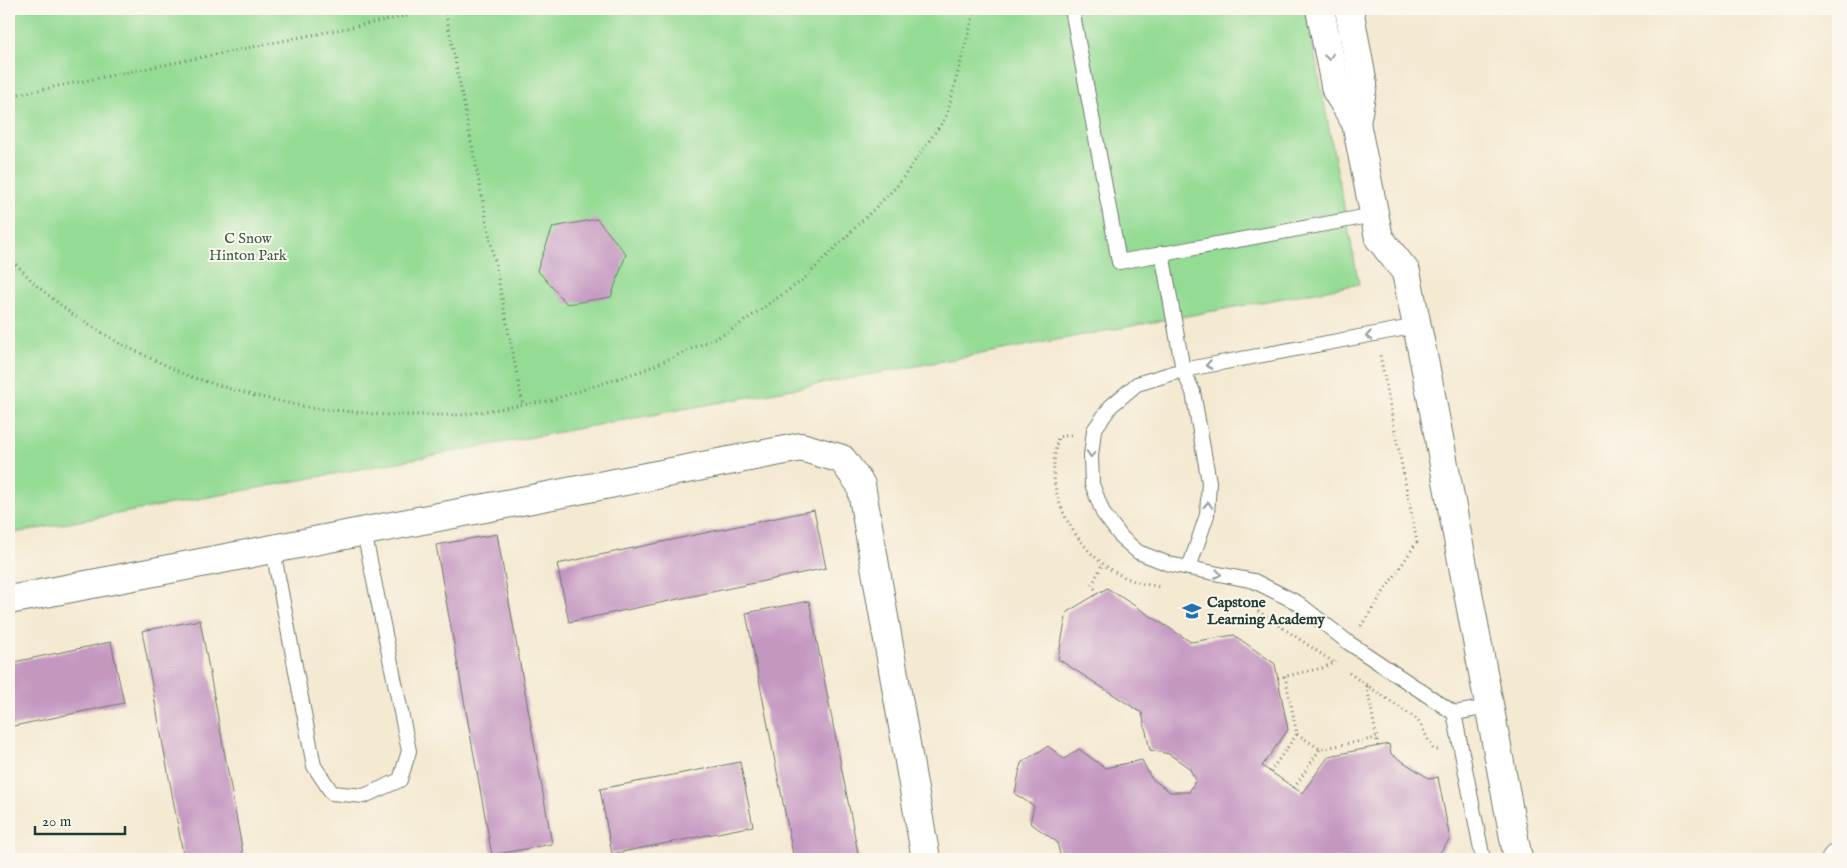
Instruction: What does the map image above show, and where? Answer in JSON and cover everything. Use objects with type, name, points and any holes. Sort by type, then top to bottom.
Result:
[{"type":"street","points":[[1320,9],[1336,90],[1356,123],[1379,238],[1406,272],[1518,859]]},
{"type":"street","points":[[1349,9],[1363,85],[1356,123]]},
{"type":"street","points":[[9,600],[801,447],[842,459],[861,485],[926,859]]},
{"type":"lane","points":[[1072,9],[1119,262],[1374,215]]},
{"type":"lane","points":[[1162,254],[1183,370],[1193,392],[1209,482],[1207,515],[1189,568]]},
{"type":"lane","points":[[1417,326],[1183,370],[1137,384],[1111,406],[1094,430],[1090,456],[1092,484],[1103,513],[1122,538],[1138,552],[1169,564],[1254,581],[1298,603],[1350,642],[1454,713],[1489,707]]},
{"type":"lane","points":[[273,550],[314,766],[332,793],[364,796],[400,780],[409,751],[364,532]]},
{"type":"lane","points":[[1454,713],[1483,859]]},
{"type":"path","points":[[9,96],[441,9]]},
{"type":"path","points":[[445,9],[523,405]]},
{"type":"path","points":[[9,257],[37,286],[72,314],[119,343],[188,376],[242,392],[311,408],[386,416],[461,415],[548,400],[644,370],[727,333],[803,280],[897,186],[946,117],[975,9]]},
{"type":"path","points":[[1278,678],[1322,668],[1335,663],[1417,542],[1376,335]]},
{"type":"path","points":[[1098,593],[1092,585],[1103,563]]},
{"type":"path","points":[[1270,772],[1297,734],[1286,676]]},
{"type":"path","points":[[1367,685],[1378,746]]},
{"type":"path","points":[[1297,734],[1320,749],[1377,738]]},
{"type":"path","points":[[1294,788],[1320,749]]},
{"type":"green space","name":"C Snow Hinton Park","points":[[9,9],[1306,9],[1359,284],[9,534]]},
{"type":"building","points":[[597,219],[626,254],[611,297],[567,304],[537,270],[553,227]]},
{"type":"building","points":[[814,510],[826,568],[569,622],[557,564]]},
{"type":"building","points":[[497,534],[552,844],[492,855],[436,545]]},
{"type":"building","points":[[1107,588],[1191,642],[1234,635],[1275,664],[1288,730],[1262,766],[1302,793],[1329,756],[1389,744],[1391,754],[1430,779],[1438,777],[1450,839],[1435,859],[1061,859],[1057,842],[1030,823],[1034,806],[1015,794],[1021,763],[1048,746],[1064,759],[1079,749],[1105,768],[1142,760],[1151,778],[1170,792],[1189,792],[1196,780],[1189,768],[1169,754],[1150,750],[1142,713],[1058,659],[1067,612]]},
{"type":"building","points":[[809,601],[859,858],[794,859],[746,613]]},
{"type":"building","points":[[200,620],[244,859],[184,859],[142,631]]},
{"type":"building","points":[[111,642],[124,703],[9,727],[9,663]]},
{"type":"building","points":[[740,762],[753,826],[612,854],[600,789]]},
{"type":"place","name":"Capstone Learning Academy","points":[[1192,611]]}]
